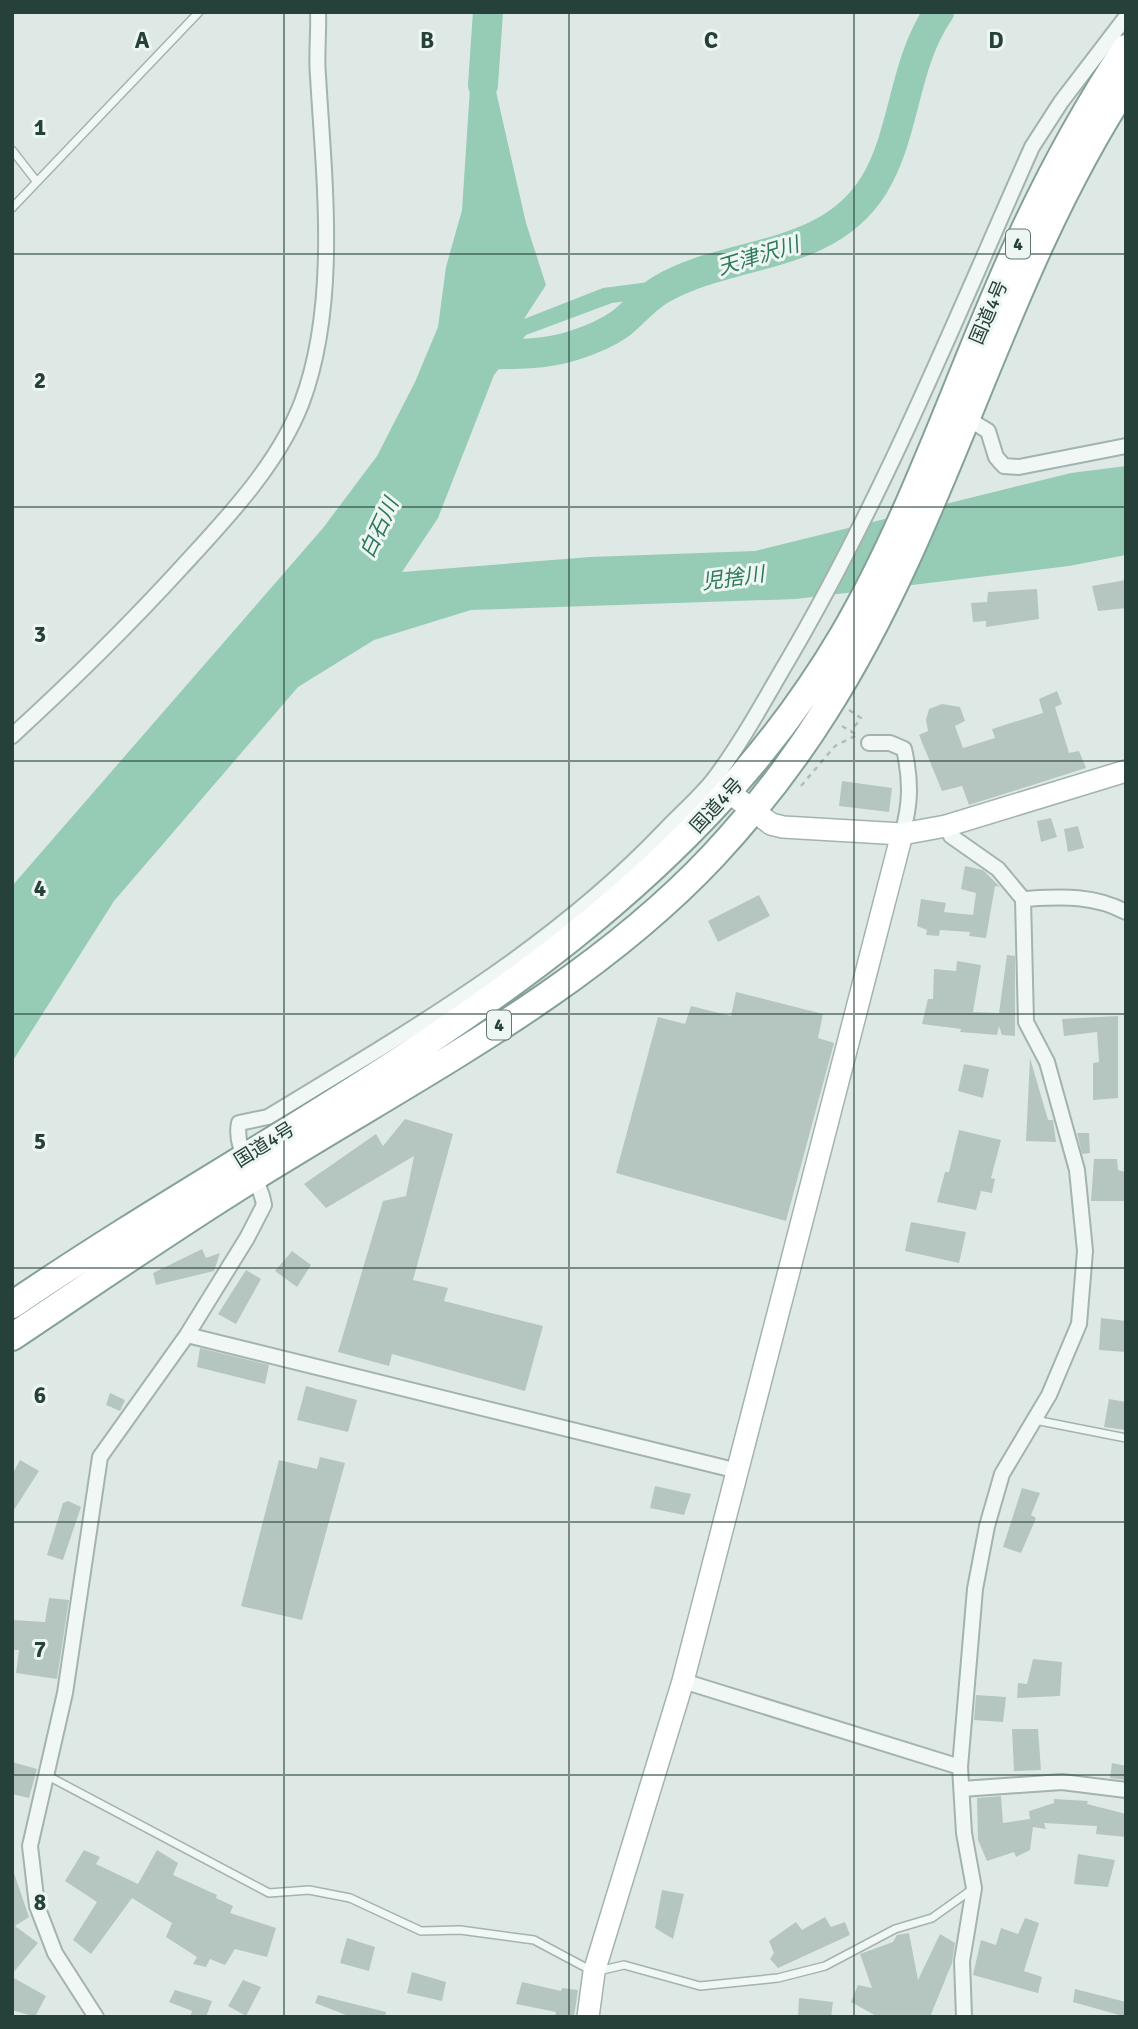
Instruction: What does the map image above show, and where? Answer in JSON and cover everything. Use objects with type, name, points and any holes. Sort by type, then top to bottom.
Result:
[{"type":"highway","name":"国道4号","points":[[12,1305],[157,1209],[249,1166],[551,991],[622,938],[712,857],[751,811],[823,714],[943,450],[996,293],[1055,165],[1126,48]]},
{"type":"highway","name":"国道4号","points":[[943,450],[968,419],[1035,254],[1079,163],[1126,86]]},
{"type":"highway","name":"国道4号","points":[[12,1337],[249,1166],[498,996],[646,876],[730,793],[871,605]]},
{"type":"street","points":[[12,736],[98,657],[216,530],[282,441],[302,401],[316,345],[328,237],[317,68],[318,12]]},
{"type":"street","points":[[96,2017],[55,1954],[37,1906],[30,1846],[65,1693],[100,1457],[187,1335],[247,1238],[264,1205],[239,1144],[239,1123],[268,1117],[441,1011],[559,928],[644,852],[713,779],[823,600],[878,493],[1032,147],[1061,102],[1126,17]]},
{"type":"street","points":[[968,419],[988,431],[996,457],[1004,466],[1020,467],[1126,446]]},
{"type":"street","points":[[588,2017],[594,1972],[682,1681],[910,810],[910,774],[904,749],[890,743],[863,739]]},
{"type":"street","points":[[730,793],[771,824],[783,827],[902,834],[946,826],[1126,771]]},
{"type":"street","points":[[946,826],[951,836],[998,869],[1023,900],[1026,1022],[1047,1062],[1077,1170],[1085,1251],[1079,1324],[1049,1395],[1002,1474],[986,1526],[975,1589],[960,1767],[964,1833],[974,1888],[962,1961],[964,2017]]},
{"type":"street","points":[[1023,900],[1073,897],[1096,900],[1126,912]]},
{"type":"street","points":[[187,1335],[738,1471]]},
{"type":"street","points":[[682,1681],[960,1767]]},
{"type":"street","points":[[962,1789],[1062,1782],[1126,1790]]},
{"type":"lane","points":[[12,208],[199,12]]},
{"type":"lane","points":[[12,150],[37,182]]},
{"type":"lane","points":[[1035,1420],[1126,1438]]},
{"type":"lane","points":[[48,1776],[269,1893],[309,1890],[349,1898],[421,1931],[460,1930],[534,1940],[594,1972],[624,1965],[701,1986],[778,1978],[825,1966],[895,1929],[932,1918],[974,1888]]},
{"type":"path","points":[[846,708],[861,718],[851,731]]},
{"type":"path","points":[[842,725],[863,739]]},
{"type":"path","points":[[798,790],[835,746],[863,739]]},
{"type":"water","name":"児捨川","points":[[475,12],[478,12],[526,223],[546,285],[524,319],[603,288],[649,282],[691,270],[682,294],[612,303],[526,335],[494,375],[438,518],[402,572],[590,557],[755,551],[1071,473],[1126,466],[1126,555],[1069,566],[796,599],[471,610],[374,640],[298,687],[114,901],[12,1062],[12,886],[323,528],[377,456],[415,382],[438,327],[446,267],[462,210]]},
{"type":"building","points":[[1126,580],[1126,608],[1098,611],[1092,586]]},
{"type":"building","points":[[1037,589],[1039,619],[986,627],[986,621],[973,622],[971,603],[987,602],[988,592]]},
{"type":"building","points":[[1057,691],[1062,704],[1055,707],[1069,753],[1079,751],[1086,768],[969,805],[962,786],[942,791],[919,735],[928,731],[926,720],[929,709],[942,704],[960,707],[965,721],[955,726],[963,748],[995,738],[992,729],[1043,713],[1039,699]]},
{"type":"building","points":[[842,781],[892,788],[889,812],[839,806]]},
{"type":"building","points":[[1051,818],[1057,837],[1041,842],[1037,821]]},
{"type":"building","points":[[1078,826],[1084,848],[1068,852],[1064,829]]},
{"type":"building","points":[[965,866],[983,870],[1000,887],[995,886],[986,938],[969,936],[970,932],[940,930],[939,936],[926,935],[927,930],[917,926],[921,899],[946,903],[944,912],[973,915],[976,893],[961,889]]},
{"type":"building","points":[[759,895],[770,916],[718,942],[708,921]]},
{"type":"building","points":[[1007,955],[1015,956],[1015,1036],[1002,1035],[999,1026],[997,1035],[960,1032],[961,1029],[922,1024],[928,999],[933,999],[934,969],[956,971],[957,961],[981,965],[973,1012],[999,1013]]},
{"type":"building","points":[[736,992],[823,1014],[818,1038],[834,1043],[786,1221],[616,1173],[658,1017],[685,1024],[691,1006],[731,1016]]},
{"type":"building","points":[[1118,1016],[1118,1098],[1093,1100],[1093,1063],[1099,1062],[1097,1032],[1064,1036],[1062,1019]]},
{"type":"building","points":[[1030,1058],[1048,1120],[1053,1120],[1056,1142],[1026,1141]]},
{"type":"building","points":[[964,1064],[989,1069],[983,1098],[958,1091]]},
{"type":"building","points":[[405,1119],[453,1134],[413,1280],[448,1288],[444,1301],[543,1326],[525,1391],[392,1354],[389,1366],[338,1352],[383,1201],[406,1196],[414,1156],[326,1208],[304,1184],[376,1134],[383,1146]]},
{"type":"building","points":[[959,1130],[1001,1140],[991,1178],[995,1179],[992,1193],[981,1191],[976,1210],[937,1202],[945,1172],[949,1172]]},
{"type":"building","points":[[1077,1133],[1089,1133],[1090,1153],[1082,1154]]},
{"type":"building","points":[[1094,1159],[1117,1159],[1118,1170],[1126,1172],[1126,1201],[1091,1201]]},
{"type":"building","points":[[911,1222],[966,1232],[959,1263],[905,1251]]},
{"type":"building","points":[[202,1249],[206,1258],[220,1253],[214,1271],[156,1285],[153,1273]]},
{"type":"building","points":[[292,1251],[311,1265],[297,1287],[275,1271]]},
{"type":"building","points":[[246,1270],[261,1279],[236,1324],[218,1314]]},
{"type":"building","points":[[1101,1318],[1126,1321],[1126,1352],[1099,1350]]},
{"type":"building","points":[[200,1348],[269,1365],[265,1384],[197,1367]]},
{"type":"building","points":[[306,1386],[357,1400],[348,1432],[297,1420]]},
{"type":"building","points":[[110,1393],[125,1400],[120,1411],[106,1405]]},
{"type":"building","points":[[1109,1399],[1126,1402],[1126,1430],[1104,1427]]},
{"type":"building","points":[[320,1457],[345,1463],[302,1620],[241,1606],[279,1460],[317,1469]]},
{"type":"building","points":[[20,1460],[39,1471],[12,1513],[12,1475]]},
{"type":"building","points":[[655,1486],[691,1494],[684,1515],[650,1508]]},
{"type":"building","points":[[1022,1488],[1040,1493],[1031,1515],[1036,1518],[1021,1553],[1003,1547]]},
{"type":"building","points":[[68,1501],[81,1507],[63,1560],[47,1555],[63,1503]]},
{"type":"building","points":[[49,1598],[69,1600],[57,1679],[16,1673],[19,1650],[12,1650],[12,1620],[45,1622]]},
{"type":"building","points":[[1033,1659],[1062,1662],[1060,1696],[1017,1698],[1018,1683],[1027,1684]]},
{"type":"building","points":[[976,1695],[1006,1697],[1003,1722],[974,1720]]},
{"type":"building","points":[[1012,1729],[1038,1729],[1041,1770],[1014,1771]]},
{"type":"building","points":[[12,1762],[37,1769],[29,1798],[12,1794]]},
{"type":"building","points":[[1112,1763],[1126,1766],[1126,1780],[1110,1778]]},
{"type":"building","points":[[1001,1796],[1003,1823],[1030,1819],[1029,1811],[1054,1803],[1054,1799],[1088,1801],[1087,1804],[1126,1814],[1126,1837],[1096,1834],[1097,1826],[1044,1823],[1046,1829],[1033,1827],[1030,1850],[1016,1857],[1014,1852],[987,1861],[978,1840],[977,1798]]},
{"type":"building","points":[[84,1850],[100,1857],[96,1864],[138,1884],[157,1850],[178,1863],[173,1875],[217,1895],[216,1898],[233,1906],[230,1913],[276,1928],[267,1957],[235,1949],[225,1965],[210,1959],[206,1967],[193,1964],[197,1957],[166,1937],[172,1923],[132,1898],[91,1954],[73,1940],[97,1902],[65,1881]]},
{"type":"building","points":[[1078,1854],[1115,1860],[1108,1887],[1074,1884]]},
{"type":"building","points":[[14,1873],[29,1917],[15,1926],[38,1943],[12,1974]]},
{"type":"building","points":[[662,1890],[684,1894],[673,1939],[655,1928]]},
{"type":"building","points":[[825,1917],[831,1927],[845,1922],[850,1935],[778,1968],[770,1959],[774,1953],[769,1941],[796,1922],[802,1930]]},
{"type":"building","points":[[1025,1918],[1039,1923],[1024,1971],[1042,1977],[1038,1993],[973,1975],[981,1940],[996,1945],[1001,1928],[1018,1934]]},
{"type":"building","points":[[909,1933],[918,1980],[940,1934],[955,1943],[952,1963],[930,2017],[878,2017],[851,2002],[858,1985],[872,1988],[860,1954],[893,1942],[897,1935]]},
{"type":"building","points":[[347,1938],[375,1947],[369,1971],[340,1963]]},
{"type":"building","points":[[412,1972],[446,1982],[442,2001],[407,1993]]},
{"type":"building","points":[[12,1977],[46,1996],[35,2017],[12,2010]]},
{"type":"building","points":[[243,1980],[261,1987],[246,2016],[228,2006]]},
{"type":"building","points":[[522,1982],[561,1991],[562,1988],[578,1990],[574,2017],[555,2017],[556,2012],[516,2004]]},
{"type":"building","points":[[1075,1989],[1126,2002],[1126,2017],[1073,2002]]},
{"type":"building","points":[[175,1990],[212,2001],[206,2017],[190,2017],[192,2011],[169,2002]]},
{"type":"building","points":[[318,1995],[386,2012],[385,2017],[351,2017],[315,2003]]},
{"type":"building","points":[[799,1998],[833,2002],[831,2017],[798,2017]]},
{"type":"waterway","name":"白石川","points":[[483,85],[488,12]]},
{"type":"waterway","name":"天津沢川","points":[[471,354],[535,353],[584,342],[615,328],[660,290],[688,277],[776,251],[830,228],[854,210],[874,185],[885,164],[918,54],[939,12]]}]
